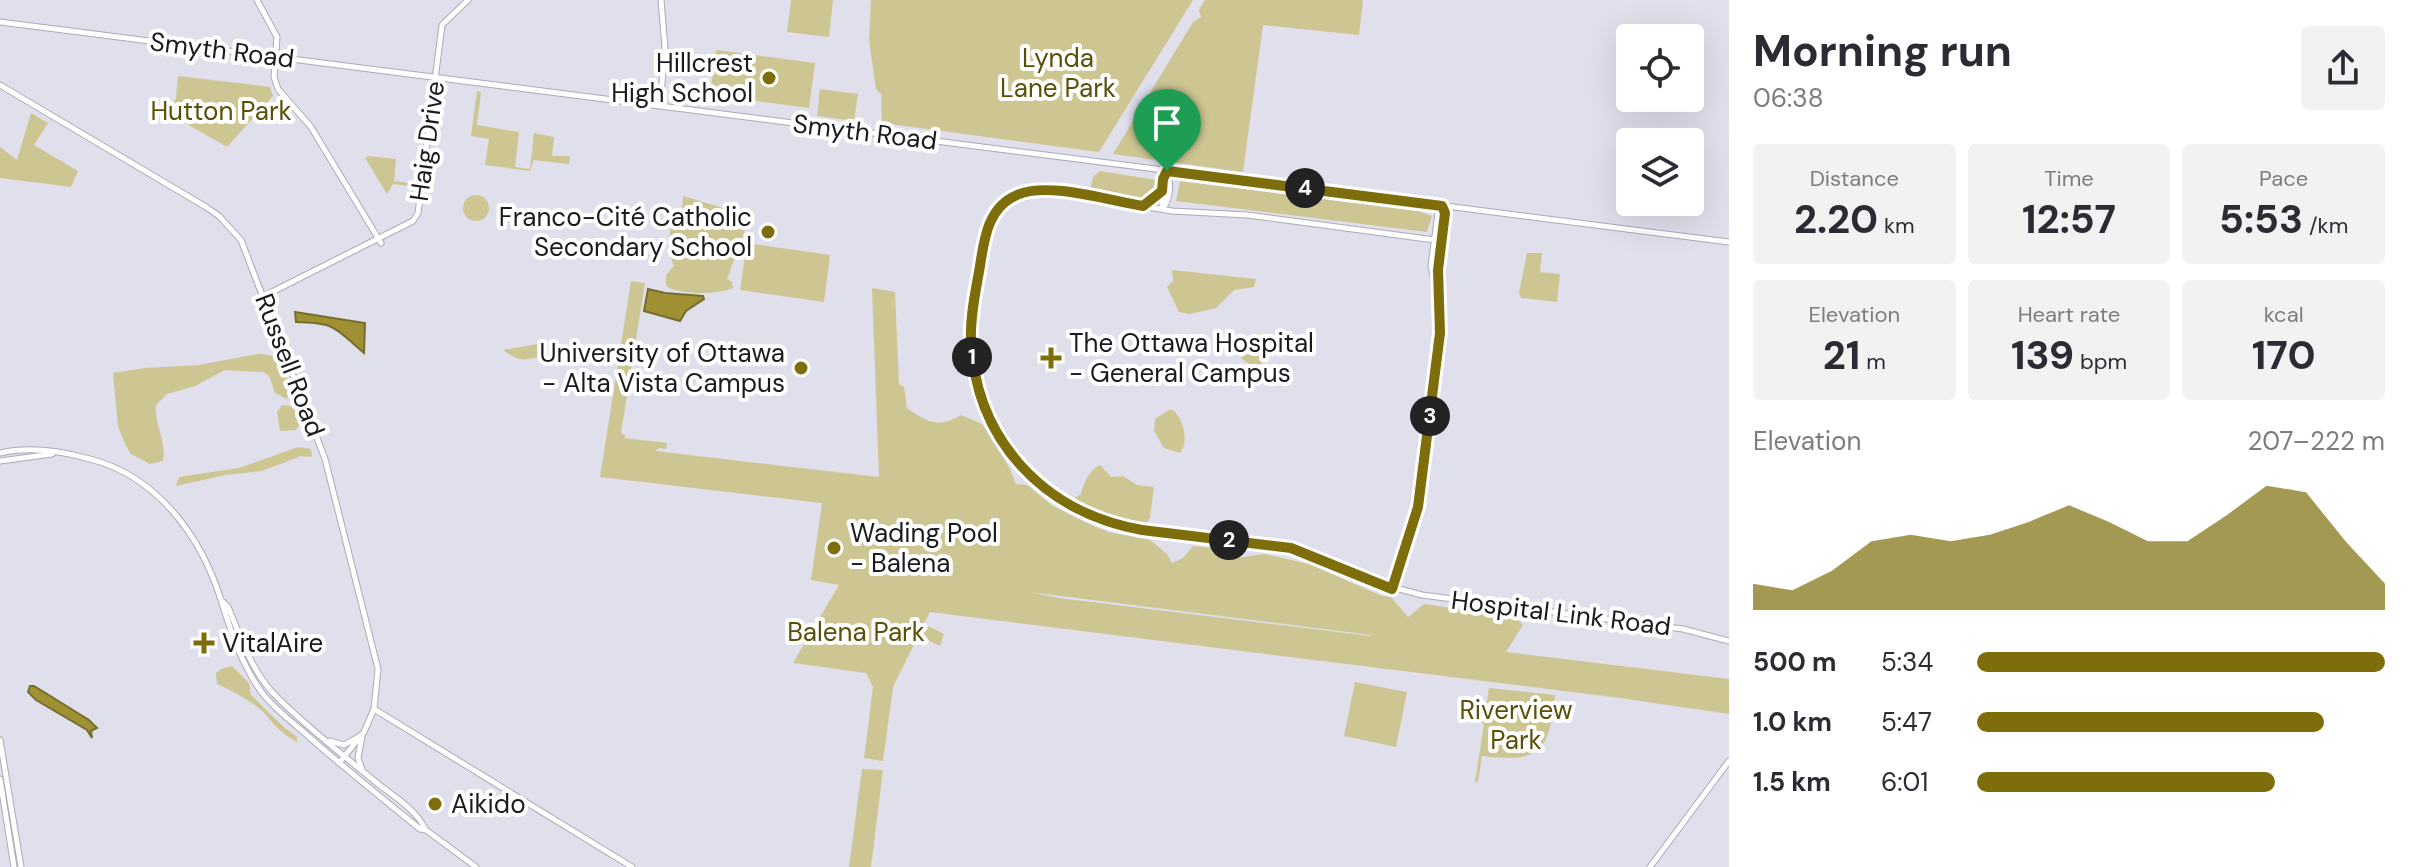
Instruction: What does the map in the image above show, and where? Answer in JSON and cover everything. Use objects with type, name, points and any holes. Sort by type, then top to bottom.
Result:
[{"type":"street","points":[[257,0],[277,37],[274,77],[278,89],[311,127],[380,240]]},
{"type":"street","name":"Haig Drive","points":[[264,296],[413,221],[418,213],[442,25],[468,0]]},
{"type":"street","points":[[660,106],[665,48],[661,0]]},
{"type":"street","name":"Smyth Road","points":[[0,22],[1729,242]]},
{"type":"street","name":"Russell Road","points":[[0,85],[219,216],[241,240],[325,459],[378,669],[374,709],[362,735],[339,763]]},
{"type":"street","points":[[1162,209],[1163,179],[1167,171]]},
{"type":"street","points":[[1162,209],[1168,203],[1170,181],[1167,171]]},
{"type":"street","name":"Hospital Link Road","points":[[1438,240],[1261,216],[1162,209],[1045,190],[1017,195],[995,213],[987,227],[983,246],[971,337],[980,392],[1001,439],[1017,461],[1040,485],[1066,504],[1096,518],[1142,530],[1291,548],[1392,589],[1683,629],[1729,641]]},
{"type":"street","points":[[1143,206],[1162,191]]},
{"type":"street","points":[[1392,589],[1418,507],[1440,333],[1431,266],[1445,213],[1442,206]]},
{"type":"street","points":[[2,452],[34,449],[109,465],[136,477],[158,496],[194,539],[222,601],[237,647],[265,696],[339,763],[420,829],[426,830]]},
{"type":"street","points":[[0,461],[57,453]]},
{"type":"street","points":[[222,601],[228,607],[246,650],[273,692],[323,739],[422,822],[426,830],[476,867]]},
{"type":"street","points":[[374,709],[632,867]]},
{"type":"street","points":[[323,739],[344,745],[362,735]]},
{"type":"street","points":[[362,735],[358,758],[363,771]]},
{"type":"street","points":[[0,740],[21,867]]},
{"type":"street","points":[[1650,867],[1729,761]]},
{"type":"street","points":[[0,779],[14,867]]},
{"type":"green space","points":[[791,0],[833,0],[829,37],[787,32]]},
{"type":"green space","name":"Lynda Lane Park","points":[[871,0],[1193,0],[1099,152],[882,123],[881,94],[876,89],[869,40]]},
{"type":"green space","points":[[1205,0],[1363,0],[1359,35],[1263,25],[1243,172],[1113,154],[1193,22],[1201,17],[1199,10]]},
{"type":"green space","points":[[716,50],[815,63],[809,108],[710,95]]},
{"type":"green space","name":"Hutton Park","points":[[178,76],[270,87],[273,96],[227,147],[168,113],[176,98]]},
{"type":"green space","points":[[820,89],[858,94],[854,121],[817,116]]},
{"type":"green space","points":[[477,91],[481,92],[477,125],[519,132],[515,167],[530,169],[534,133],[554,137],[552,156],[570,156],[569,164],[534,160],[530,171],[485,165],[489,139],[471,136]]},
{"type":"green space","points":[[31,113],[48,123],[34,145],[78,171],[71,187],[0,178],[0,147],[17,160]]},
{"type":"green space","points":[[365,158],[396,159],[394,181],[415,184],[414,187],[393,184],[387,194]]},
{"type":"green space","points":[[1100,171],[1156,180],[1152,196],[1142,200],[1090,191],[1093,177]]},
{"type":"green space","points":[[1180,181],[1418,211],[1432,216],[1427,232],[1176,201]]},
{"type":"green space","points":[[476,195],[485,199],[489,208],[485,217],[476,221],[467,217],[463,208],[467,199]]},
{"type":"green space","points":[[683,196],[750,216],[727,279],[732,282],[733,288],[698,293],[666,286],[666,275],[674,266],[670,253],[670,231],[677,211],[680,212],[681,232]]},
{"type":"green space","points":[[747,243],[830,255],[824,302],[740,290]]},
{"type":"green space","points":[[1527,253],[1542,253],[1540,272],[1560,274],[1557,302],[1521,298],[1519,293]]},
{"type":"green space","points":[[1172,270],[1256,279],[1254,287],[1234,290],[1216,308],[1190,314],[1179,312],[1167,287],[1173,281]]},
{"type":"green space","name":"Balena Park","points":[[631,281],[645,283],[621,433],[625,438],[667,443],[666,449],[655,451],[879,477],[872,288],[895,292],[899,384],[904,387],[907,408],[933,422],[946,422],[961,415],[982,424],[1016,484],[1027,485],[1053,506],[1108,532],[1150,540],[1167,554],[1172,563],[1183,558],[1193,546],[1231,550],[1232,559],[1264,554],[1309,564],[1382,596],[1391,597],[1408,617],[1424,604],[1515,617],[1523,625],[1506,652],[1729,679],[1729,714],[930,612],[924,624],[944,634],[940,646],[918,636],[893,687],[883,761],[864,758],[873,687],[866,673],[793,663],[839,585],[811,580],[822,503],[600,477]],"holes":[[[1029,592],[1371,635],[1059,598]]]},
{"type":"green space","points":[[1258,334],[1263,335],[1268,350],[1265,361],[1234,378],[1225,378],[1225,371],[1249,364],[1241,358],[1249,353],[1250,346],[1260,353],[1254,338]]},
{"type":"green space","points":[[543,343],[548,350],[545,356],[519,359],[503,350]]},
{"type":"green space","points":[[258,354],[272,356],[281,364],[288,382],[287,399],[275,393],[269,376],[263,372],[225,370],[195,386],[167,394],[156,405],[163,461],[150,464],[131,454],[118,426],[113,373],[199,365]]},
{"type":"green space","points":[[282,405],[295,410],[299,425],[296,430],[280,431],[277,412]]},
{"type":"green space","points":[[1169,410],[1177,414],[1184,431],[1180,453],[1164,448],[1154,431],[1155,419]]},
{"type":"green space","points":[[298,447],[311,449],[312,457],[301,456],[262,471],[225,475],[176,486],[179,477],[239,468]]},
{"type":"green space","points":[[1100,465],[1111,477],[1123,476],[1137,485],[1154,487],[1147,523],[1126,524],[1105,519],[1067,498],[1081,494],[1090,474]]},
{"type":"green space","points":[[232,666],[249,683],[251,695],[297,737],[297,742],[281,731],[257,706],[217,684],[216,673]]},
{"type":"green space","points":[[1355,682],[1407,692],[1396,747],[1344,736]]},
{"type":"green space","name":"Riverview Park","points":[[1489,688],[1555,695],[1553,714],[1545,741],[1538,750],[1517,757],[1482,756],[1478,782],[1475,782],[1484,724],[1471,718],[1467,713],[1468,706],[1474,701],[1487,701]]},
{"type":"green space","points":[[862,769],[883,770],[871,867],[849,867]]},
{"type":"shaded area","points":[[648,289],[703,296],[704,299],[686,311],[680,321],[644,311]]},
{"type":"shaded area","points":[[295,312],[365,323],[364,353],[334,328],[296,322]]},
{"type":"shaded area","points":[[30,686],[89,720],[97,728],[91,731],[92,738],[87,730],[36,700],[28,692]]},
{"type":"place","name":"Hillcrest High School","points":[[769,78]]},
{"type":"place","name":"Franco-Cité Catholic Secondary School","points":[[768,232]]},
{"type":"place","name":"The Ottawa Hospital - General Campus","points":[[1051,358]]},
{"type":"place","name":"University of Ottawa - Alta Vista Campus","points":[[801,368]]},
{"type":"place","name":"Wading Pool - Balena","points":[[834,548]]},
{"type":"place","name":"VitalAire","points":[[204,643]]},
{"type":"place","name":"Aikido","points":[[435,804]]},
{"type":"route","points":[[1167,171],[1442,206],[1445,213],[1437,298],[1440,333],[1418,507],[1392,589],[1291,548],[1142,530],[1088,515],[1059,500],[1033,479],[1008,450],[994,427],[977,382],[971,333],[986,233],[995,213],[1017,195],[1045,190],[1143,206],[1162,191],[1167,171]]}]
